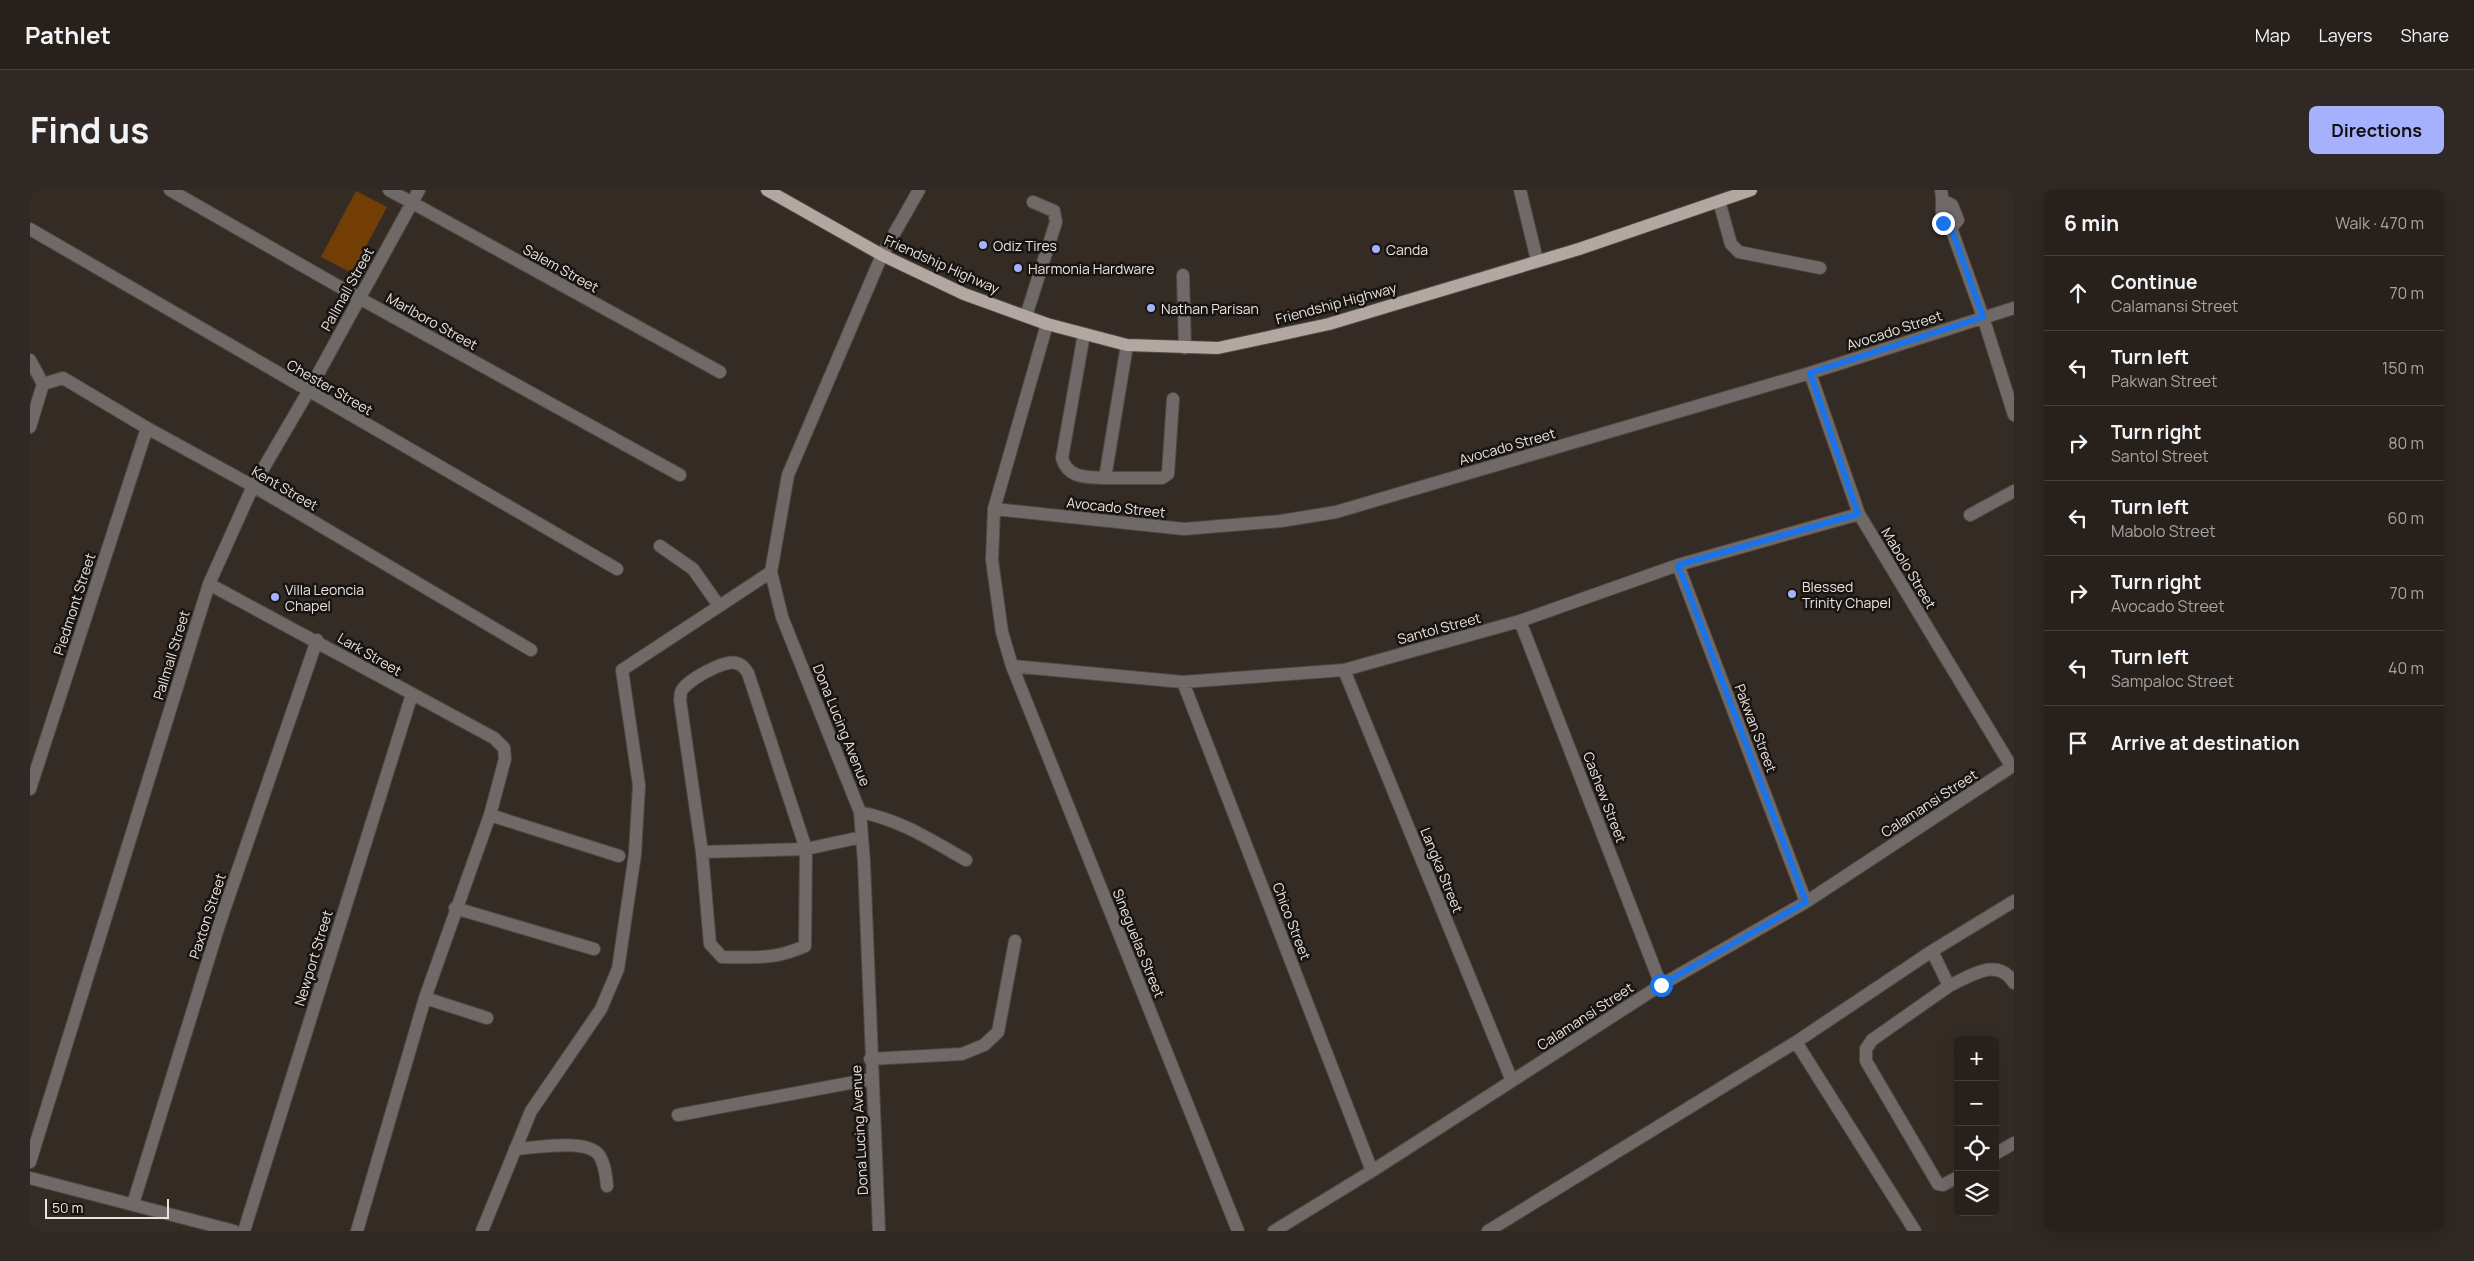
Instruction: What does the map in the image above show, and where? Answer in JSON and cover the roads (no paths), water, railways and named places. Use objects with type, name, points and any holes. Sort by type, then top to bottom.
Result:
[{"type":"main road","name":"Friendship Highway","points":[[768,190],[882,255],[964,294],[1047,324],[1127,345],[1185,348],[1218,348],[1329,324],[1537,260],[1579,249],[1751,190]]},
{"type":"street","name":"Marlboro Street","points":[[170,190],[359,298],[680,475]]},
{"type":"street","name":"Salem Street","points":[[389,190],[720,372]]},
{"type":"street","name":"Pallmall Street","points":[[30,1162],[209,584],[253,486],[308,392],[419,190]]},
{"type":"street","name":"Dona Lucing Avenue","points":[[879,1231],[860,812],[782,617],[772,572],[788,475],[882,255],[920,190]]},
{"type":"street","points":[[1520,190],[1537,260]]},
{"type":"street","points":[[1943,196],[1952,205],[1958,220],[1951,228],[1983,317],[2014,415]]},
{"type":"street","points":[[1719,201],[1731,244],[1739,252],[1820,268]]},
{"type":"street","points":[[1026,316],[1056,222],[1054,211],[1033,202]]},
{"type":"street","name":"Chester Street","points":[[30,229],[308,392],[617,569]]},
{"type":"street","points":[[1184,275],[1185,348]]},
{"type":"street","name":"Avocado Street","points":[[994,509],[1184,529],[1281,522],[1336,512],[1810,373],[2014,308]]},
{"type":"street","name":"Sineguelas Street","points":[[1047,324],[994,509],[992,560],[1002,632],[1012,666],[1238,1231]]},
{"type":"street","points":[[1084,334],[1062,458],[1070,472],[1079,476],[1105,478],[1162,478],[1168,474],[1173,399]]},
{"type":"street","points":[[1105,478],[1127,345]]},
{"type":"street","points":[[30,360],[43,384],[30,427]]},
{"type":"street","name":"Mabolo Street","points":[[1810,373],[1858,514],[2013,766]]},
{"type":"street","name":"Kent Street","points":[[43,384],[63,378],[146,428],[253,486],[531,650]]},
{"type":"street","name":"Piedmont Street","points":[[30,789],[146,428]]},
{"type":"street","points":[[1970,515],[2014,491]]},
{"type":"street","name":"Santol Street","points":[[1012,666],[1183,682],[1344,670],[1520,622],[1678,565],[1858,514]]},
{"type":"street","points":[[660,546],[693,569],[720,606]]},
{"type":"street","name":"Pakwan Street","points":[[1678,565],[1806,902]]},
{"type":"street","points":[[482,1231],[531,1111],[601,1009],[618,969],[635,854],[639,785],[622,670],[660,643],[772,572]]},
{"type":"street","name":"Lark Street","points":[[209,584],[316,640],[494,738],[504,748],[505,759],[490,815]]},
{"type":"street","name":"Cashew Street","points":[[1520,622],[1661,985]]},
{"type":"street","name":"Paxton Street","points":[[134,1204],[220,922],[316,640]]},
{"type":"street","points":[[725,662],[735,662],[743,666],[748,673],[806,850],[805,946],[786,955],[773,957],[722,957],[714,951],[710,944],[702,852],[680,700],[681,691],[688,683],[725,662]]},
{"type":"street","name":"Langka Street","points":[[1344,670],[1512,1081]]},
{"type":"street","name":"Chico Street","points":[[1183,682],[1372,1171]]},
{"type":"street","name":"Newport Street","points":[[244,1231],[412,694]]},
{"type":"street","name":"Calamansi Street","points":[[1274,1231],[1372,1171],[1661,985],[1806,902],[2013,766]]},
{"type":"street","points":[[860,812],[888,818],[909,827],[966,860]]},
{"type":"street","points":[[357,1231],[425,998],[455,908],[490,815],[619,856]]},
{"type":"street","points":[[702,852],[806,850],[862,836]]},
{"type":"street","points":[[1488,1231],[1796,1042],[1932,951],[2014,901]]},
{"type":"street","points":[[455,908],[594,949]]},
{"type":"street","points":[[870,1059],[962,1054],[984,1045],[998,1032],[1015,942]]},
{"type":"street","points":[[1932,951],[1949,986]]},
{"type":"street","points":[[1954,1179],[1943,1185],[1938,1184],[1866,1061],[1866,1049],[1872,1040],[1949,986],[1982,970],[1999,969],[2010,976],[2014,983]]},
{"type":"street","points":[[425,998],[487,1018]]},
{"type":"street","points":[[1796,1042],[1915,1231]]},
{"type":"street","points":[[678,1115],[871,1079]]},
{"type":"street","points":[[1999,1152],[2014,1143]]},
{"type":"street","points":[[515,1149],[587,1147],[597,1153],[602,1160],[607,1186]]},
{"type":"street","points":[[30,1178],[234,1231]]},
{"type":"place","name":"Odiz Tires","points":[[983,245]]},
{"type":"place","name":"Canda","points":[[1376,249]]},
{"type":"place","name":"Harmonia Hardware","points":[[1018,268]]},
{"type":"place","name":"Nathan Parisan","points":[[1151,308]]},
{"type":"place","name":"Blessed Trinity Chapel","points":[[1792,594]]},
{"type":"place","name":"Villa Leoncia Chapel","points":[[275,597]]}]
